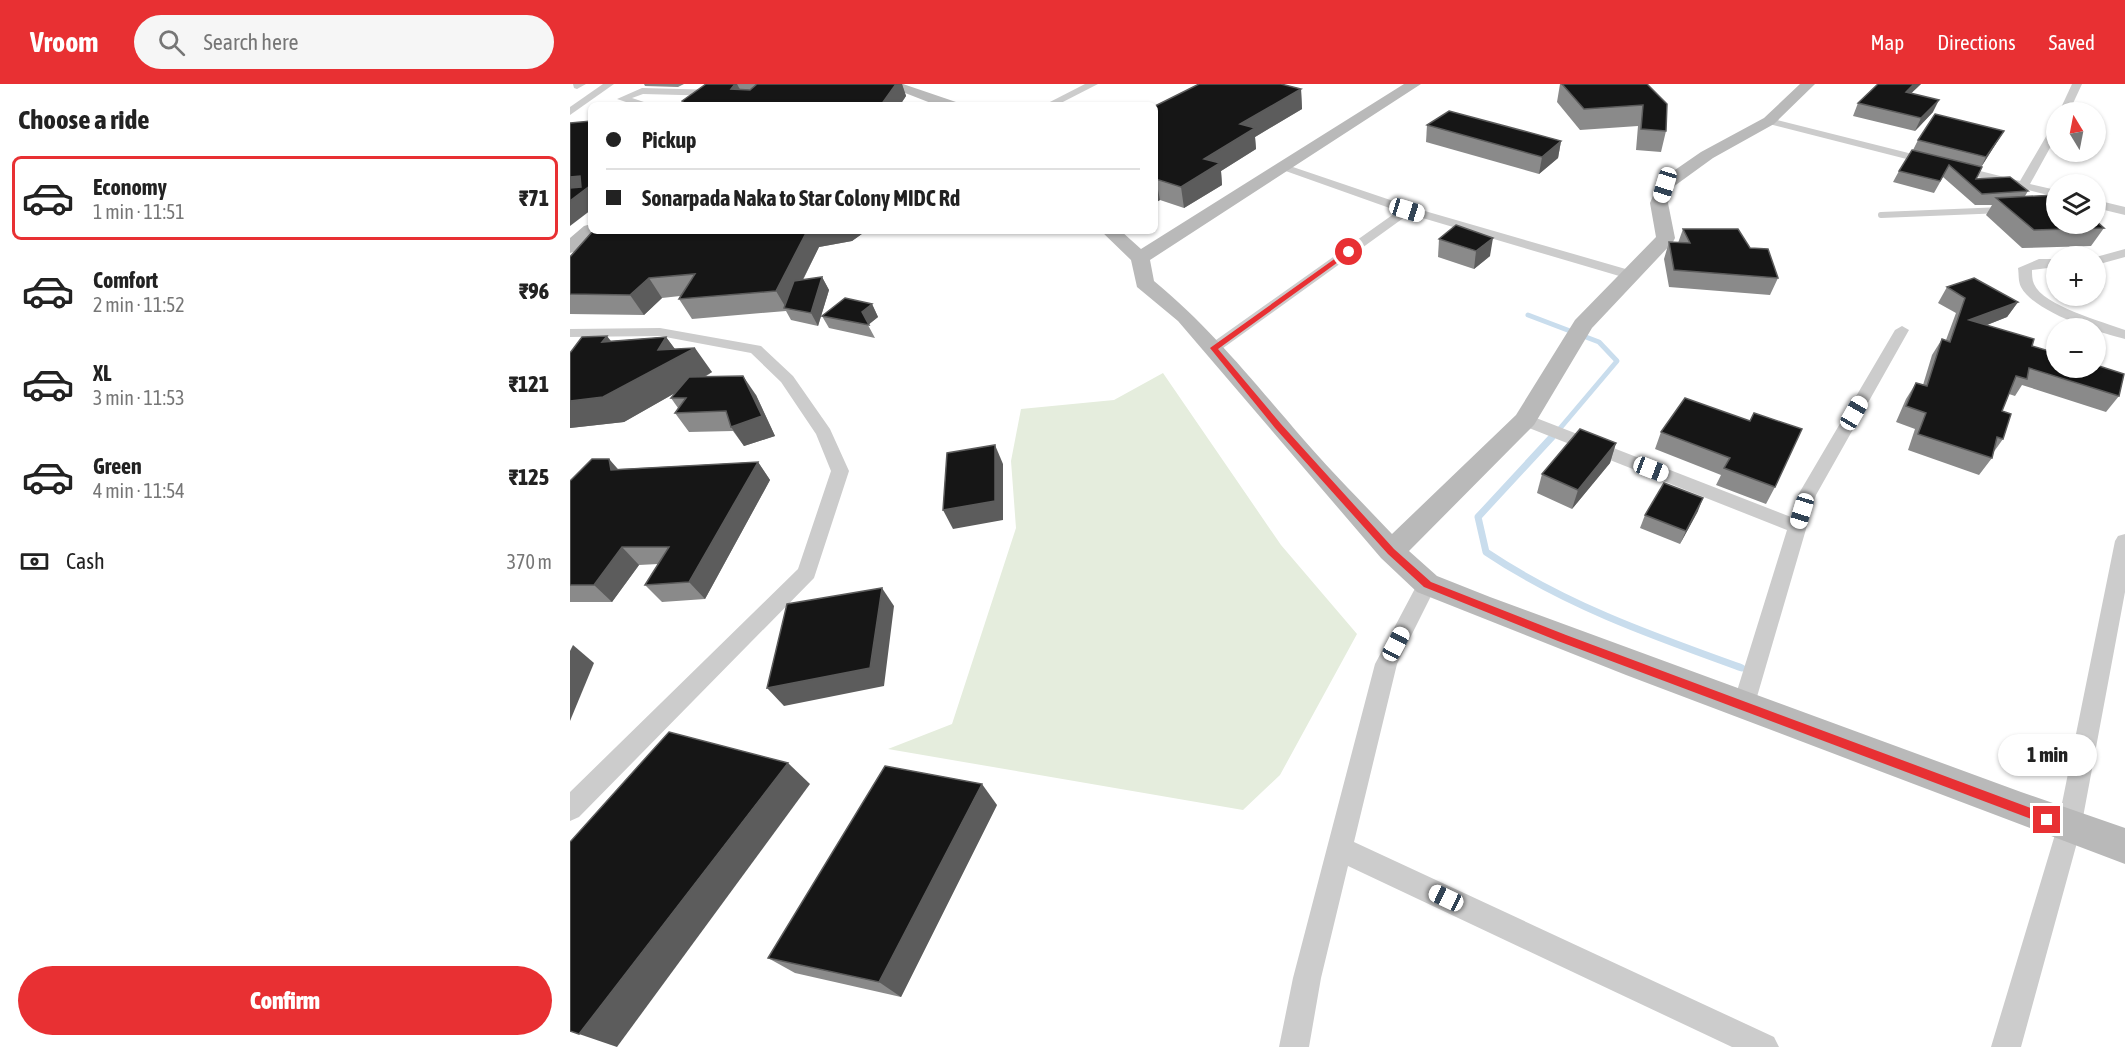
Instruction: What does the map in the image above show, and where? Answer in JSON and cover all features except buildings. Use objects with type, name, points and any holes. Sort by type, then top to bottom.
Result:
[{"type":"street","points":[[571,111],[609,84]]},
{"type":"street","points":[[889,84],[942,102]]},
{"type":"street","points":[[1055,102],[1093,84]]},
{"type":"street","points":[[1140,258],[1414,84]]},
{"type":"street","points":[[1391,551],[1525,420],[1577,334],[1666,237],[1659,203],[1665,185],[1707,155],[1768,121],[1808,84]]},
{"type":"street","points":[[2069,102],[2077,84]]},
{"type":"street","points":[[635,102],[622,99],[642,91],[725,93],[706,102]]},
{"type":"street","points":[[570,99],[592,97]]},
{"type":"street","points":[[1768,121],[2046,191]]},
{"type":"street","points":[[2024,184],[2046,146]]},
{"type":"street","points":[[1284,167],[1407,210],[1631,275]]},
{"type":"street","points":[[2106,206],[2125,211]]},
{"type":"street","points":[[1214,348],[1407,210]]},
{"type":"street","points":[[570,233],[588,219]]},
{"type":"street","points":[[570,247],[588,232]]},
{"type":"street","points":[[1113,234],[1140,258],[1144,283],[1185,317],[1214,348],[1278,426],[1391,551],[1427,584],[1743,707],[1848,744],[2069,828],[2125,846]]},
{"type":"street","points":[[2106,259],[2125,254]]},
{"type":"street","points":[[2046,263],[2025,268],[2027,286],[2046,301]]},
{"type":"street","points":[[2054,306],[2066,313],[2125,335]]},
{"type":"street","points":[[1743,707],[1806,495],[1902,330]]},
{"type":"street","points":[[570,333],[660,332],[756,349],[793,388],[824,433],[840,471],[807,573],[570,809]]},
{"type":"street","points":[[1525,420],[1797,526]]},
{"type":"street","points":[[2006,1047],[2069,828],[2125,541]]},
{"type":"street","points":[[1294,1047],[1307,978],[1386,664],[1427,584]]},
{"type":"street","points":[[1340,849],[1764,1047]]},
{"type":"lane","points":[[1881,215],[2010,209]]},
{"type":"green space","points":[[1163,373],[1281,545],[1357,634],[1280,775],[1243,810],[888,749],[952,724],[1016,528],[1011,461],[1021,409],[1114,400]]},
{"type":"waterway","points":[[1528,315],[1599,342],[1617,361],[1551,439]]},
{"type":"waterway","points":[[1552,437],[1478,517],[1486,552],[1578,604],[1742,668]]},
{"type":"route","points":[[1349,252],[1214,348],[1278,426],[1391,551],[1427,584],[1743,707],[1848,744],[2047,820]]}]
